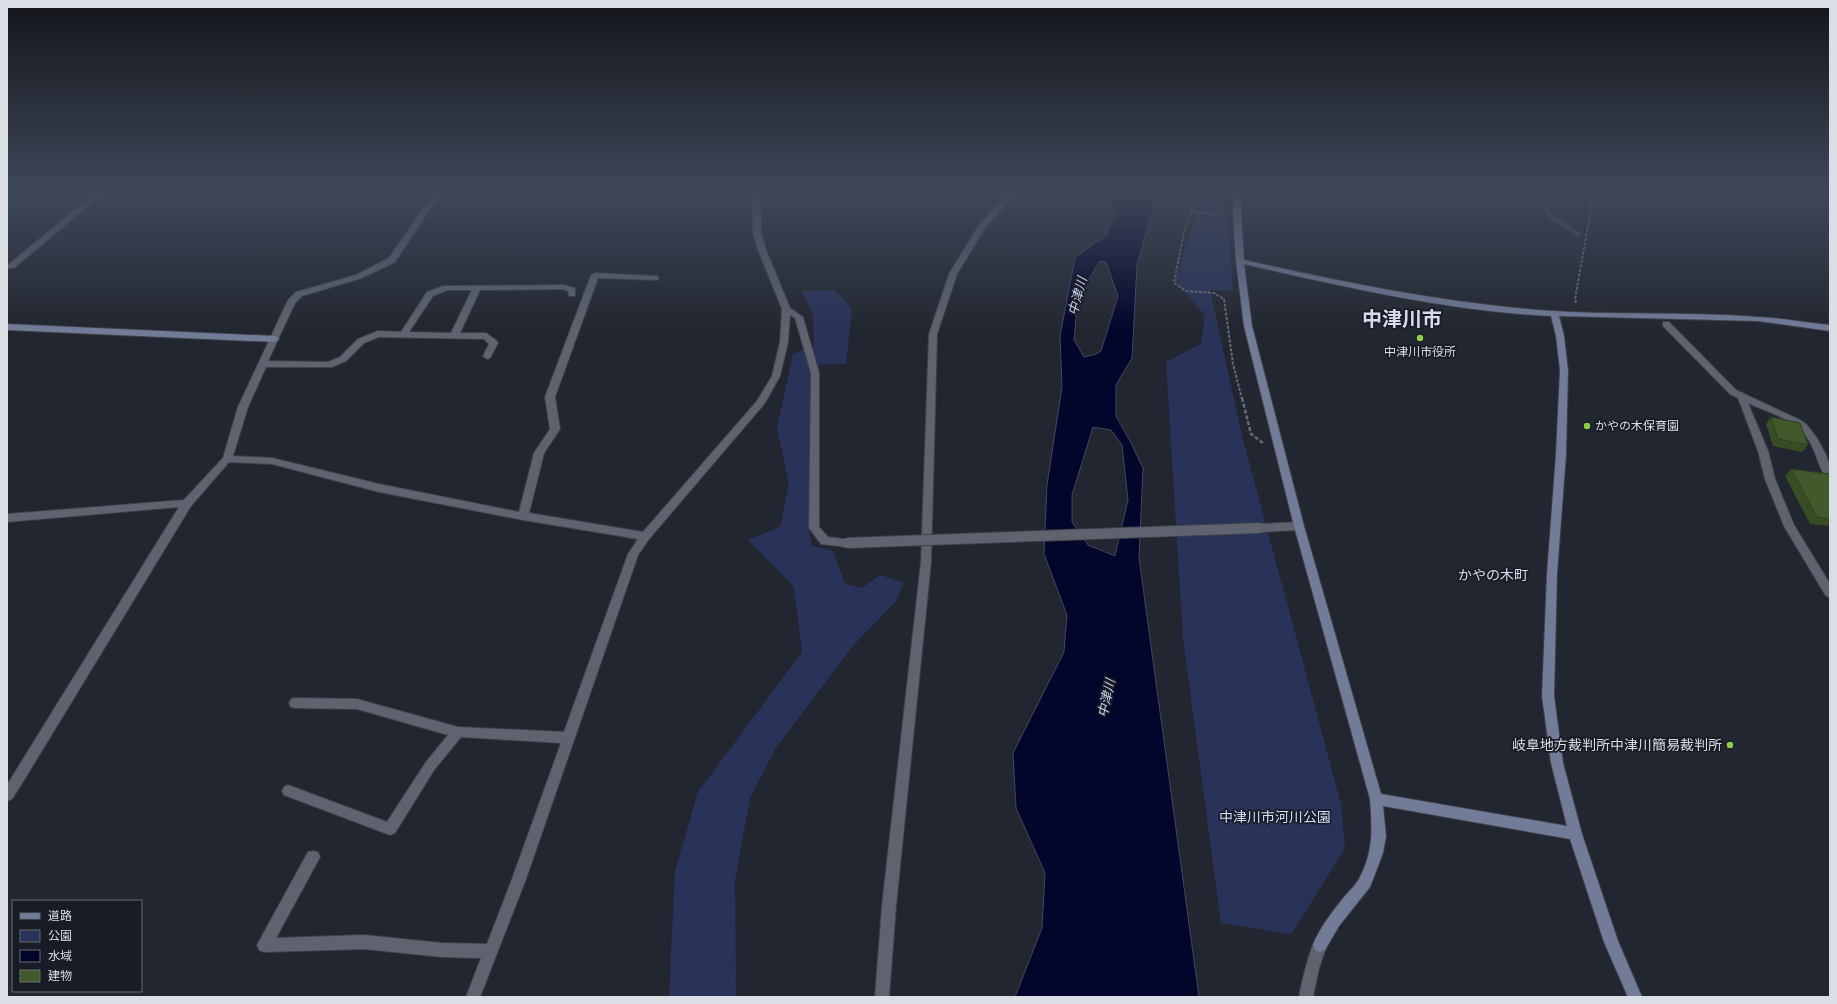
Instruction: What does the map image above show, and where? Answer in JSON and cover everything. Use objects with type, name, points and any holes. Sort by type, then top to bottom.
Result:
[{"type":"street","points":[[7,266],[11,266],[45,238]]},
{"type":"street","points":[[7,795],[187,503],[227,459],[243,407],[291,302],[299,294],[364,274],[381,267],[392,260],[407,238]]},
{"type":"street","points":[[473,997],[519,879],[634,554],[645,536],[764,396],[776,376],[784,342],[786,309],[762,250],[759,238]]},
{"type":"street","points":[[882,997],[889,906],[926,562],[933,334],[953,274],[975,238]]},
{"type":"street","points":[[1238,238],[1248,326],[1299,526],[1376,799],[1379,836],[1376,853],[1365,882],[1334,921],[1320,945],[1312,968],[1306,997]]},
{"type":"street","points":[[1240,261],[1332,283],[1453,304],[1555,315],[1584,314],[1758,319],[1830,328]]},
{"type":"street","points":[[523,516],[540,453],[555,429],[550,397],[595,275],[655,278]]},
{"type":"street","points":[[454,336],[478,287]]},
{"type":"street","points":[[403,335],[430,294],[446,288],[564,287],[572,290],[572,294]]},
{"type":"street","points":[[786,309],[799,317],[814,373],[814,528],[825,541],[847,543],[1299,526]]},
{"type":"street","points":[[1555,315],[1560,336],[1564,370],[1552,574],[1548,696],[1556,763],[1575,834],[1612,942],[1635,997]]},
{"type":"street","points":[[1666,324],[1706,364],[1725,386],[1742,398],[1797,422],[1804,427],[1813,438],[1830,479]]},
{"type":"street","points":[[7,327],[275,339]]},
{"type":"street","points":[[262,364],[329,365],[343,359],[361,341],[378,334],[486,336],[494,343],[487,356]]},
{"type":"street","points":[[1742,398],[1763,451],[1770,479],[1789,526],[1830,593]]},
{"type":"street","points":[[227,459],[272,461],[379,488],[523,516],[645,536]]},
{"type":"street","points":[[7,518],[187,503]]},
{"type":"street","points":[[294,702],[356,704],[458,732],[569,738]]},
{"type":"street","points":[[288,791],[390,829],[430,766],[458,732]]},
{"type":"street","points":[[1376,799],[1575,834]]},
{"type":"street","points":[[313,857],[264,945],[364,942],[442,950],[491,951]]},
{"type":"path","points":[[1183,238],[1174,283],[1186,291],[1214,293],[1224,299],[1233,364],[1252,434],[1262,443],[1278,447]]},
{"type":"path","points":[[1577,305],[1575,299],[1586,238]]},
{"type":"green space","name":"中津川市河川公園","points":[[1188,238],[1229,238],[1233,291],[1210,290],[1242,436],[1341,804],[1345,849],[1291,934],[1221,923],[1183,638],[1166,362],[1201,344],[1205,315],[1175,281]]},
{"type":"green space","points":[[835,290],[852,309],[846,364],[821,364],[810,374],[809,531],[812,546],[833,551],[845,584],[862,588],[880,575],[904,583],[896,601],[853,646],[775,749],[750,798],[735,880],[736,997],[669,997],[675,871],[698,792],[802,652],[794,587],[748,540],[780,527],[789,484],[777,428],[793,354],[814,346],[813,314],[801,291]]},
{"type":"water","name":"中津川","points":[[1102,238],[1145,238],[1137,265],[1132,358],[1116,385],[1116,416],[1143,468],[1139,558],[1199,997],[1015,997],[1042,928],[1045,873],[1016,808],[1013,753],[1064,652],[1067,615],[1044,554],[1047,485],[1062,387],[1060,336],[1075,258]],"holes":[[[1100,261],[1106,262],[1118,296],[1101,351],[1084,357],[1074,340],[1078,296]],[[1093,427],[1111,430],[1122,445],[1128,500],[1115,556],[1088,545],[1072,522],[1072,495]]]},
{"type":"building","points":[[1771,417],[1800,423],[1808,445],[1778,439]]},
{"type":"building","points":[[1791,469],[1829,474],[1830,519],[1817,517]]},
{"type":"place","name":"中津川市役所","points":[[1420,338]]},
{"type":"place","name":"かやの木保育園","points":[[1587,426]]},
{"type":"place","name":"岐阜地方裁判所中津川簡易裁判所","points":[[1730,745]]},
{"type":"district","name":"中津川市","points":[[1402,319]]},
{"type":"district","name":"かやの木町","points":[[1493,575]]}]
